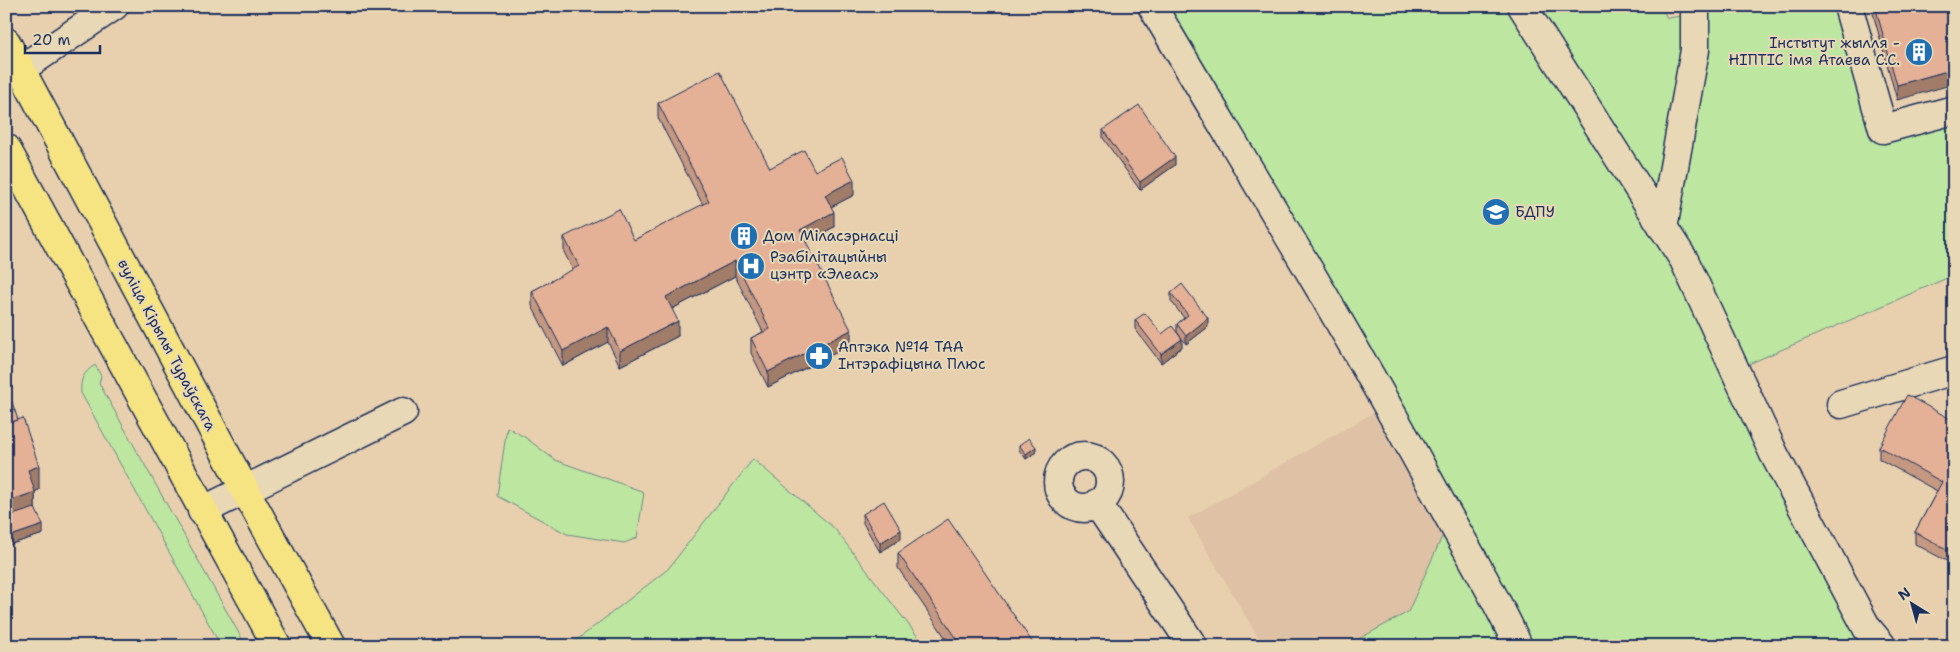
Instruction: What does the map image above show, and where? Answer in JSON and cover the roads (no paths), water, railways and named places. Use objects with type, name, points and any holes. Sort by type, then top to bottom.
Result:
[{"type":"main road","name":"вуліца Кірылы Тураўскага","points":[[6,42],[245,490],[331,646]]},
{"type":"main road","points":[[6,148],[277,646]]},
{"type":"lane","points":[[21,69],[114,6]]},
{"type":"lane","points":[[1152,6],[1379,390],[1455,529],[1474,559],[1518,646]]},
{"type":"lane","points":[[1522,6],[1684,260],[1774,454],[1866,628],[1882,646]]},
{"type":"lane","points":[[1663,228],[1695,50],[1695,6]]},
{"type":"lane","points":[[1848,6],[1883,129],[1954,110]]},
{"type":"lane","points":[[1841,404],[1954,370]]},
{"type":"lane","points":[[202,511],[403,412]]},
{"type":"lane","points":[[1062,453],[1058,480],[1058,489],[1062,497],[1077,507],[1086,508],[1097,503],[1193,646]]},
{"type":"place","name":"Інстытут жылля - НІПТІС імя Атаева С.С.","points":[[1919,52]]},
{"type":"place","name":"БДПУ","points":[[1496,212]]},
{"type":"place","name":"Дом Міласэрнасці","points":[[744,236]]},
{"type":"place","name":"Рэабілітацыйны цэнтр «Элеас»","points":[[751,266]]},
{"type":"place","name":"Аптэка №14 ТАА Інтэрафіцына Плюс","points":[[819,356]]}]
